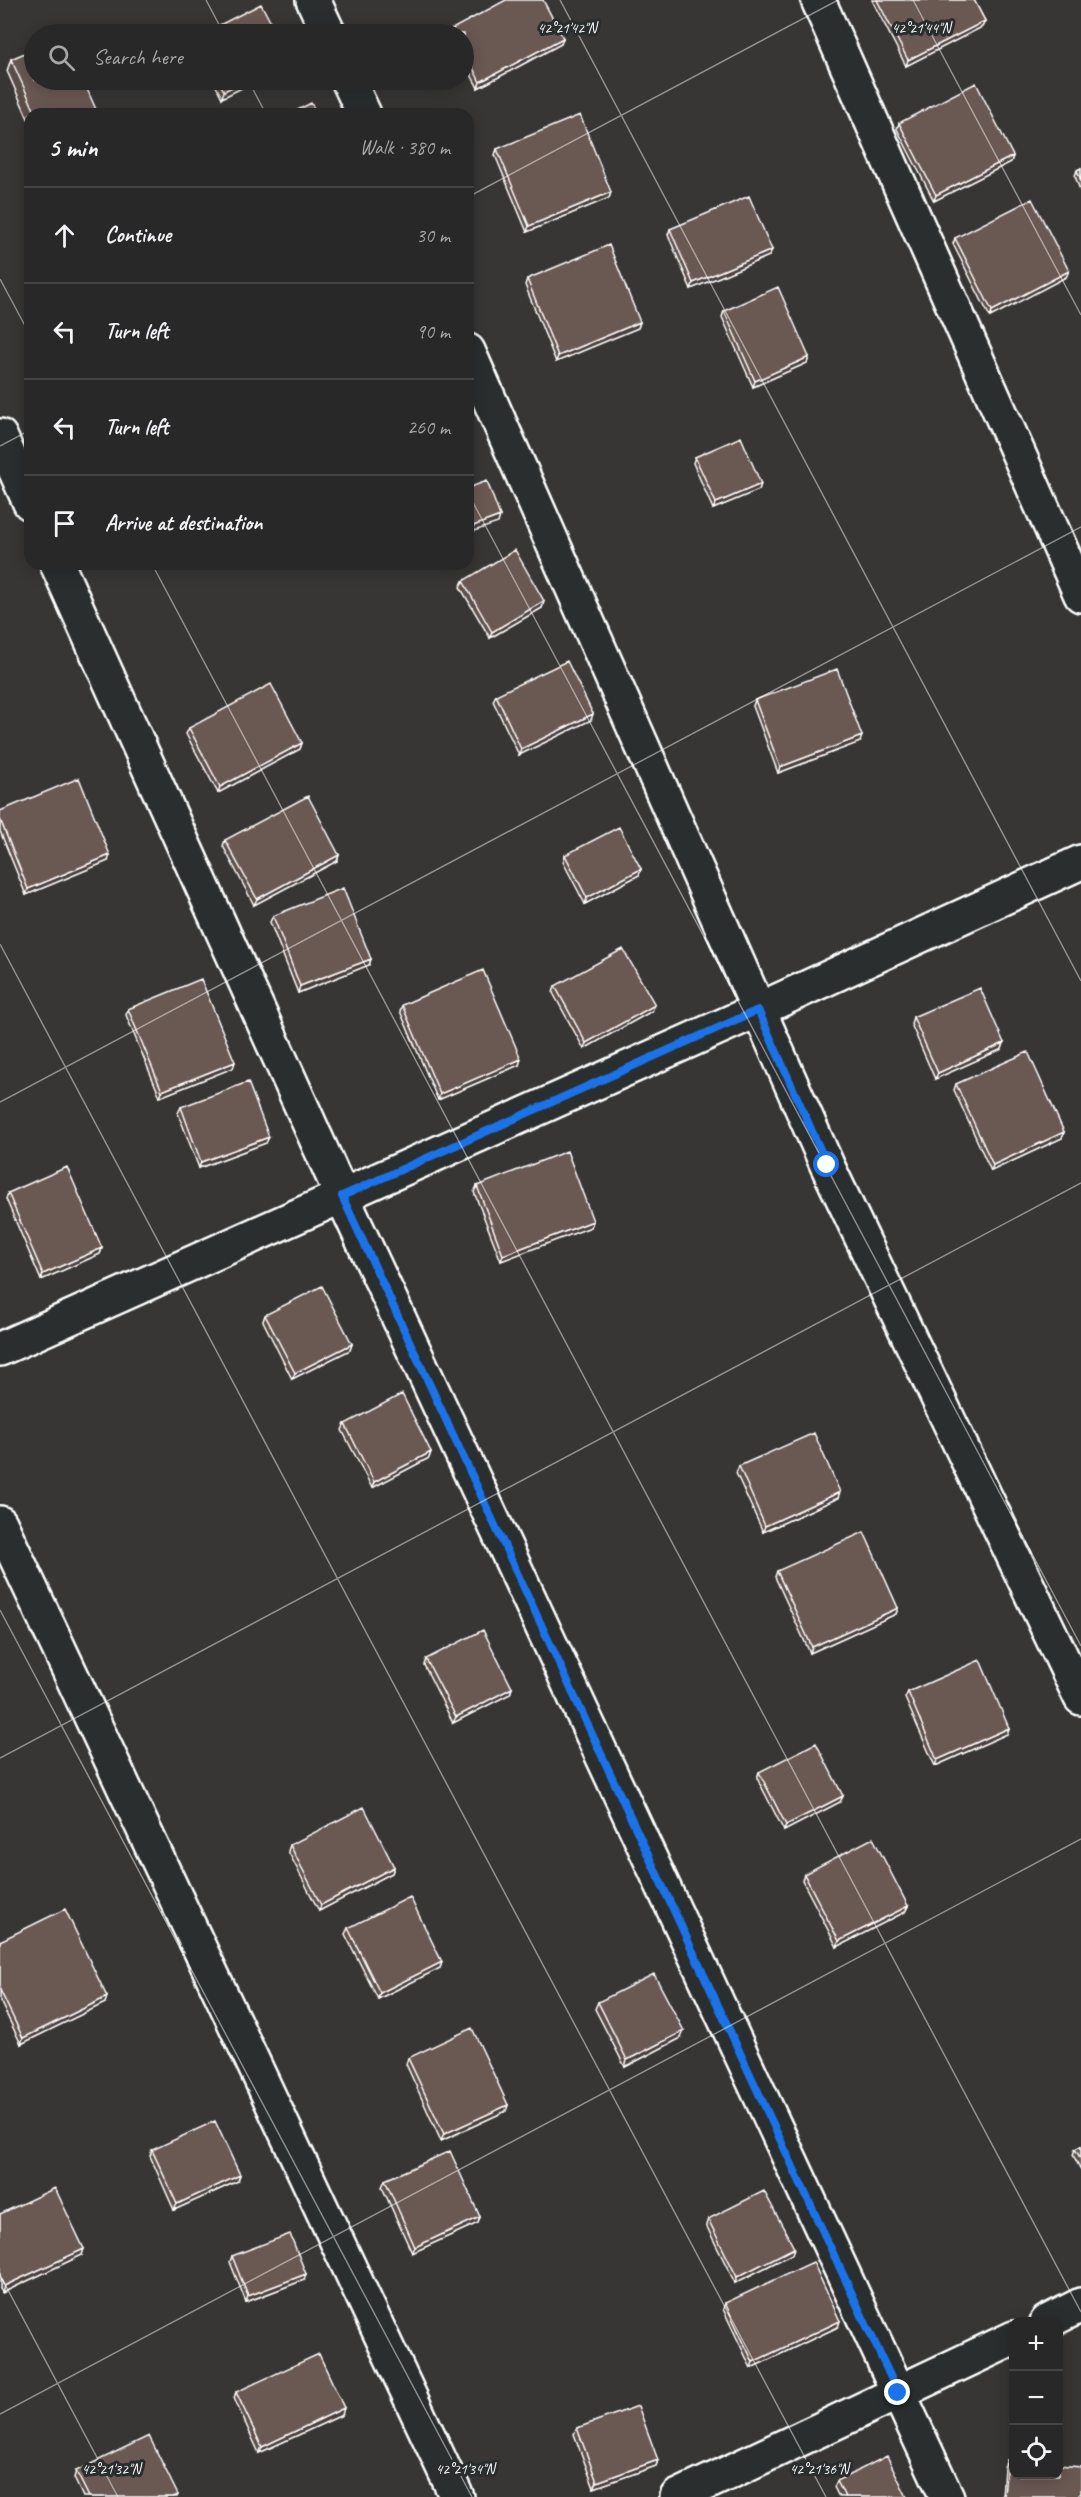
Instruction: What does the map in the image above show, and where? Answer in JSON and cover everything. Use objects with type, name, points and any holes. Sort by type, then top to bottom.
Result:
[{"type":"street","points":[[314,0],[325,24]]},
{"type":"street","points":[[818,0],[1081,595]]},
{"type":"street","points":[[353,90],[361,108]]},
{"type":"street","points":[[474,365],[827,1165],[1081,1698]]},
{"type":"street","points":[[0,436],[24,490]]},
{"type":"street","points":[[60,570],[342,1196],[947,2497]]},
{"type":"street","points":[[0,1349],[758,1010],[1081,862]]},
{"type":"street","points":[[0,1523],[456,2497]]},
{"type":"street","points":[[1057,2317],[1081,2305]]},
{"type":"street","points":[[677,2497],[1009,2340]]},
{"type":"building","points":[[506,0],[543,0],[563,38],[480,82],[474,70],[474,24],[461,24]]},
{"type":"building","points":[[877,0],[974,0],[985,21],[908,60]]},
{"type":"building","points":[[261,4],[272,24],[222,24]]},
{"type":"building","points":[[24,53],[24,88],[11,59]]},
{"type":"building","points":[[976,83],[1013,156],[936,195],[899,123]]},
{"type":"building","points":[[25,90],[87,90],[95,108],[33,108]]},
{"type":"building","points":[[311,103],[314,108],[301,108]]},
{"type":"building","points":[[580,115],[611,192],[529,226],[497,149]]},
{"type":"building","points":[[1081,168],[1081,181],[1077,170]]},
{"type":"building","points":[[749,196],[772,250],[693,283],[670,229]]},
{"type":"building","points":[[1032,199],[1069,271],[992,311],[955,238]]},
{"type":"building","points":[[609,245],[640,322],[558,356],[527,279]]},
{"type":"building","points":[[778,287],[809,357],[755,381],[724,311]]},
{"type":"building","points":[[741,437],[761,484],[716,503],[695,457]]},
{"type":"building","points":[[487,481],[500,516],[474,526],[474,486]]},
{"type":"building","points":[[515,550],[544,601],[492,632],[463,581]]},
{"type":"building","points":[[567,661],[593,714],[521,749],[496,695]]},
{"type":"building","points":[[837,669],[862,736],[780,767],[755,700]]},
{"type":"building","points":[[271,684],[302,743],[220,787],[189,728]]},
{"type":"building","points":[[79,778],[110,855],[28,889],[0,819],[0,811]]},
{"type":"building","points":[[308,796],[339,855],[257,899],[225,840]]},
{"type":"building","points":[[619,827],[641,869],[587,898],[565,855]]},
{"type":"building","points":[[343,888],[371,959],[300,986],[273,916]]},
{"type":"building","points":[[623,949],[655,1005],[586,1043],[555,986]]},
{"type":"building","points":[[483,970],[521,1059],[440,1094],[402,1005]]},
{"type":"building","points":[[201,979],[235,1062],[162,1091],[128,1009]]},
{"type":"building","points":[[980,988],[1004,1043],[938,1073],[913,1017]]},
{"type":"building","points":[[1028,1052],[1064,1132],[993,1165],[956,1084]]},
{"type":"building","points":[[248,1082],[269,1137],[201,1162],[181,1107]]},
{"type":"building","points":[[567,1151],[593,1221],[503,1255],[477,1186]]},
{"type":"building","points":[[67,1167],[102,1248],[43,1274],[8,1193]]},
{"type":"building","points":[[322,1286],[352,1344],[295,1373],[265,1315]]},
{"type":"building","points":[[402,1394],[431,1452],[374,1482],[345,1424]]},
{"type":"building","points":[[814,1433],[840,1492],[765,1526],[739,1466]]},
{"type":"building","points":[[864,1532],[898,1608],[812,1647],[777,1571]]},
{"type":"building","points":[[483,1630],[512,1688],[456,1717],[426,1659]]},
{"type":"building","points":[[980,1660],[1009,1728],[937,1760],[908,1692]]},
{"type":"building","points":[[816,1743],[843,1796],[786,1825],[759,1772]]},
{"type":"building","points":[[364,1807],[394,1867],[321,1905],[290,1845]]},
{"type":"building","points":[[873,1838],[908,1906],[839,1941],[804,1874]]},
{"type":"building","points":[[410,1897],[442,1962],[380,1993],[348,1928]]},
{"type":"building","points":[[65,1909],[107,1997],[23,2038],[0,1990],[0,1941]]},
{"type":"building","points":[[654,1974],[684,2031],[627,2060],[598,2002]]},
{"type":"building","points":[[472,2028],[508,2105],[444,2134],[408,2058]]},
{"type":"building","points":[[215,2121],[240,2175],[177,2204],[152,2150]]},
{"type":"building","points":[[1081,2146],[1081,2159],[1075,2149]]},
{"type":"building","points":[[450,2151],[480,2217],[415,2247],[385,2180]]},
{"type":"building","points":[[55,2188],[84,2249],[4,2286],[0,2278],[0,2214]]},
{"type":"building","points":[[764,2191],[794,2248],[737,2277],[708,2219]]},
{"type":"building","points":[[290,2234],[306,2274],[248,2296],[232,2256]]},
{"type":"building","points":[[813,2262],[840,2321],[753,2362],[725,2303]]},
{"type":"building","points":[[319,2354],[344,2408],[262,2447],[236,2392]]},
{"type":"building","points":[[638,2406],[658,2460],[597,2482],[577,2428]]},
{"type":"building","points":[[149,2436],[178,2495],[173,2497],[89,2497],[76,2471]]},
{"type":"building","points":[[887,2456],[907,2497],[845,2497],[837,2481]]},
{"type":"building","points":[[1007,2460],[1009,2460],[1009,2479],[1063,2479],[1063,2465],[1081,2467],[1081,2497],[1004,2497]]},
{"type":"route","points":[[827,1165],[758,1010],[342,1196],[898,2393]]}]
